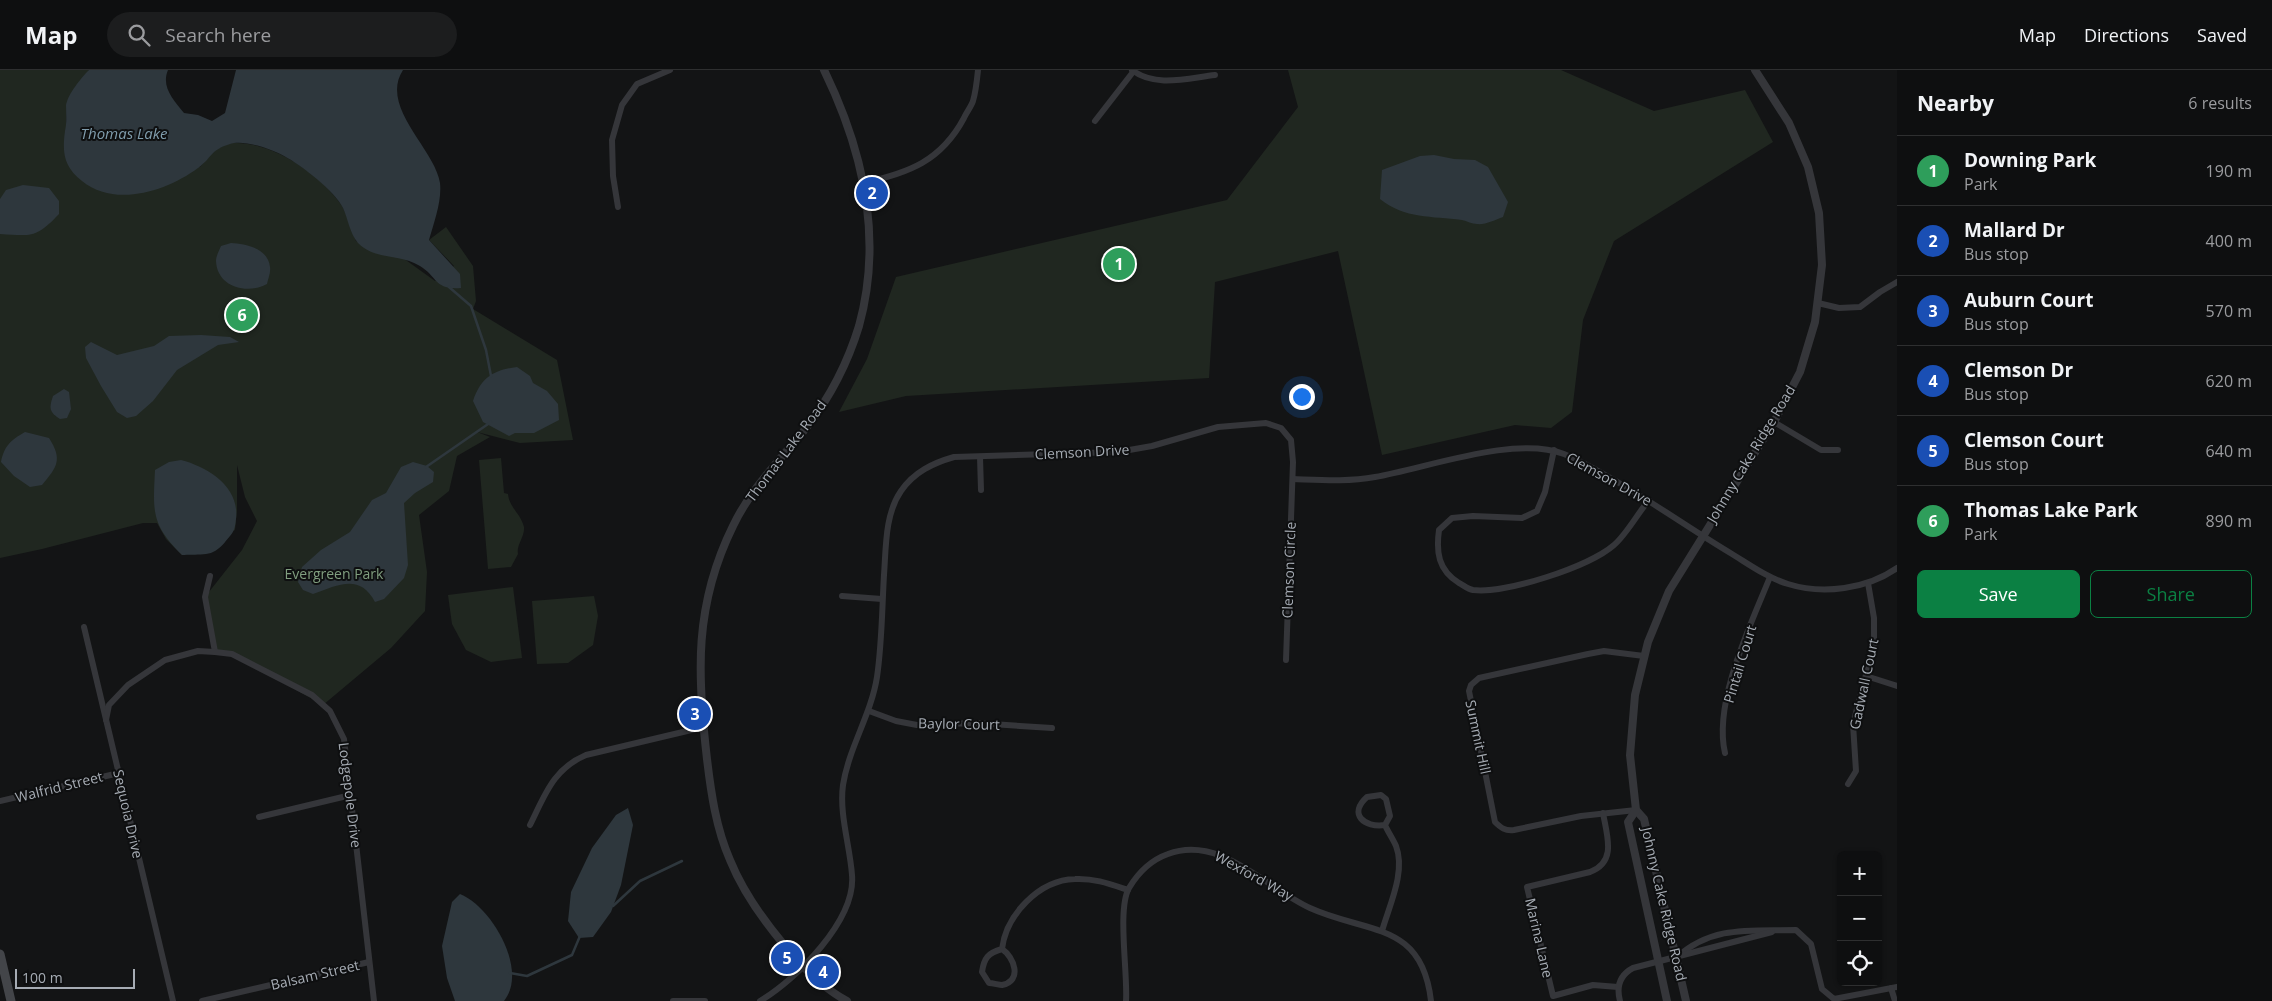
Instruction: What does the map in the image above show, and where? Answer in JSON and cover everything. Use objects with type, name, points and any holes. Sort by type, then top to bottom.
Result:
[{"type":"main road","points":[[0,954],[11,1001]]},
{"type":"street","points":[[618,207],[613,176],[612,140],[622,105],[637,84],[670,70]]},
{"type":"street","name":"Thomas Lake Road","points":[[824,70],[839,101],[854,142],[863,183],[869,220],[870,256],[866,291],[858,326],[846,360],[828,397],[749,498],[733,525],[720,555],[708,592],[701,634],[699,678],[713,802],[729,859],[759,915],[802,966],[847,1001]]},
{"type":"street","points":[[863,183],[896,176],[916,167],[938,153],[954,136],[972,101],[978,70]]},
{"type":"street","name":"Johnny Cake Ridge Road","points":[[1686,1001],[1644,819],[1636,810],[1630,755],[1635,695],[1648,642],[1669,591],[1774,422],[1800,372],[1815,322],[1822,265],[1819,213],[1808,168],[1789,123],[1755,70]]},
{"type":"street","points":[[1095,120],[1133,71],[1145,78],[1159,81],[1215,75]]},
{"type":"street","points":[[1818,303],[1839,308],[1860,307],[1897,282]]},
{"type":"street","points":[[1774,422],[1821,450],[1838,450]]},
{"type":"street","name":"Clemson Drive","points":[[760,1001],[779,990],[838,926],[850,900],[853,878],[843,804],[843,786],[848,765],[869,711],[877,677],[888,522],[900,491],[915,475],[934,463],[954,457],[1118,452],[1152,446],[1218,427],[1266,423],[1281,428],[1291,440],[1293,479],[1346,481],[1375,477],[1515,448],[1534,447],[1554,450],[1575,458],[1649,500],[1702,536],[1770,577],[1789,585],[1830,590],[1868,583],[1897,568]]},
{"type":"street","points":[[1554,450],[1546,492],[1537,511],[1522,518],[1473,516],[1452,518],[1439,530],[1437,546],[1440,563],[1453,579],[1472,590],[1513,586],[1580,566],[1614,545],[1649,500]]},
{"type":"street","points":[[980,457],[981,490]]},
{"type":"street","name":"Clemson Circle","points":[[1286,660],[1293,479]]},
{"type":"street","points":[[210,576],[205,597],[215,652]]},
{"type":"street","name":"Pintail Court","points":[[1725,753],[1722,738],[1734,671],[1770,577]]},
{"type":"street","name":"Gadwall Court","points":[[1848,784],[1856,771],[1853,724],[1874,644],[1875,631],[1868,583]]},
{"type":"street","points":[[842,596],[882,599]]},
{"type":"street","name":"Sequoia Drive","points":[[84,627],[173,1001]]},
{"type":"street","name":"Lodgepole Drive","points":[[106,720],[109,705],[128,685],[165,660],[198,651],[232,654],[306,692],[330,711],[344,739],[374,1001]]},
{"type":"street","name":"Summit Hill","points":[[1636,810],[1581,816],[1514,830],[1504,829],[1499,826],[1495,822],[1469,691],[1471,685],[1479,678],[1596,652],[1604,651],[1644,656]]},
{"type":"street","points":[[1866,676],[1897,686]]},
{"type":"street","name":"Baylor Court","points":[[869,711],[896,721],[917,725],[976,722],[1052,728]]},
{"type":"street","points":[[530,825],[552,779],[572,760],[586,755],[704,728]]},
{"type":"street","name":"Walfrid Street","points":[[0,801],[119,773]]},
{"type":"street","points":[[259,817],[351,795]]},
{"type":"street","points":[[1381,795],[1386,799],[1390,816],[1384,825],[1374,827],[1365,823],[1359,816],[1358,809],[1366,797],[1381,795]]},
{"type":"street","name":"Johnny Cake Ridge Road","points":[[1636,810],[1628,822],[1666,1001]]},
{"type":"street","name":"Marina Lane","points":[[1603,813],[1609,850],[1608,857],[1598,869],[1527,887],[1553,996],[1593,985],[1618,987]]},
{"type":"street","points":[[1382,931],[1397,878],[1399,861],[1396,846],[1384,825]]},
{"type":"street","name":"Wexford Way","points":[[1126,1001],[1124,914],[1128,890],[1140,873],[1157,858],[1179,849],[1202,849],[1224,857],[1311,908],[1382,931],[1407,944],[1421,962],[1430,989],[1431,1001]]},
{"type":"street","points":[[1002,949],[1010,921],[1027,900],[1049,885],[1073,878],[1097,880],[1128,890]]},
{"type":"street","points":[[1677,957],[1691,944],[1728,932],[1745,929],[1796,930],[1804,936],[1814,952],[1822,989],[1834,999],[1894,987],[1895,1001]]},
{"type":"street","points":[[1620,1001],[1618,987],[1625,972],[1657,960],[1677,957],[1778,930]]},
{"type":"street","points":[[1002,949],[1011,955],[1016,968],[1012,979],[1003,985],[989,983],[982,972],[984,960],[992,952],[1002,949]]},
{"type":"street","name":"Balsam Street","points":[[202,1001],[369,962]]},
{"type":"street","points":[[673,1001],[705,1001]]},
{"type":"green space","name":"Evergreen Park","points":[[0,70],[89,70],[67,102],[66,125],[200,167],[219,148],[233,143],[248,144],[279,154],[309,171],[333,194],[344,210],[356,241],[403,258],[435,281],[454,266],[429,240],[446,227],[473,266],[476,301],[473,309],[557,360],[573,440],[520,443],[477,432],[490,437],[457,456],[449,491],[419,515],[427,572],[425,611],[391,648],[323,705],[232,654],[215,652],[205,597],[242,550],[257,521],[245,497],[237,465],[235,530],[182,555],[166,539],[157,523],[143,523],[0,558]]},
{"type":"green space","points":[[1288,70],[1561,70],[1654,111],[1745,90],[1773,142],[1614,241],[1583,320],[1572,412],[1551,428],[1515,425],[1382,455],[1338,251],[1215,282],[1209,378],[906,396],[839,412],[867,359],[896,277],[1227,200],[1298,107]]},
{"type":"green space","points":[[501,458],[504,493],[508,494],[510,503],[522,522],[524,531],[518,547],[518,554],[511,567],[488,569],[479,460]]},
{"type":"green space","points":[[513,587],[522,658],[491,662],[466,650],[452,624],[448,595]]},
{"type":"green space","points":[[594,596],[598,616],[593,645],[568,663],[537,664],[532,601]]},
{"type":"water","name":"Thomas Lake","points":[[89,70],[168,70],[166,82],[169,93],[184,113],[198,115],[212,121],[225,113],[236,70],[403,70],[397,84],[398,98],[403,113],[436,170],[440,183],[439,204],[429,240],[460,274],[461,288],[441,285],[426,270],[412,262],[380,255],[365,249],[353,235],[343,208],[333,194],[308,172],[272,150],[242,143],[230,144],[223,146],[198,168],[185,176],[171,184],[156,189],[125,195],[110,194],[95,189],[76,176],[68,165],[64,153],[67,101],[75,86]]},
{"type":"water","points":[[1434,155],[1454,159],[1475,160],[1488,167],[1508,202],[1503,217],[1487,223],[1475,224],[1462,220],[1419,216],[1399,210],[1380,199],[1382,170],[1420,156]]},
{"type":"water","points":[[23,185],[49,188],[59,201],[59,214],[45,228],[33,234],[0,234],[0,199],[6,190]]},
{"type":"water","points":[[231,243],[255,248],[265,255],[270,269],[267,284],[251,289],[227,283],[218,270],[216,257],[221,246]]},
{"type":"water","points":[[201,335],[230,337],[239,342],[218,345],[177,370],[153,401],[136,416],[127,418],[117,412],[86,358],[85,347],[91,342],[117,355],[154,346],[169,336]]},
{"type":"water","points":[[517,367],[530,376],[533,383],[547,391],[558,404],[559,420],[534,433],[515,433],[509,436],[483,422],[473,401],[480,386],[489,376],[502,370]]},
{"type":"water","points":[[64,389],[69,392],[71,409],[67,418],[60,419],[52,412],[51,404],[53,396]]},
{"type":"water","points":[[25,432],[49,438],[56,452],[57,458],[54,468],[42,485],[30,487],[14,476],[1,462],[9,444]]},
{"type":"water","points":[[181,460],[211,473],[220,480],[233,497],[236,508],[234,530],[216,551],[182,555],[164,535],[159,526],[154,507],[155,470],[169,462]]},
{"type":"water","points":[[413,462],[427,466],[434,472],[433,482],[415,493],[404,503],[408,565],[404,578],[384,599],[375,602],[369,593],[355,584],[331,587],[313,594],[303,590],[298,582],[302,567],[321,550],[350,532],[372,500],[386,493],[401,467]]},
{"type":"water","points":[[628,808],[633,825],[621,885],[611,912],[593,937],[579,938],[568,921],[571,892],[592,848],[616,815]]},
{"type":"water","points":[[460,894],[472,901],[483,911],[503,940],[512,973],[511,988],[504,1001],[455,1001],[447,978],[442,946],[452,902]]},
{"type":"waterway","points":[[449,287],[471,306],[486,350],[491,376]]},
{"type":"waterway","points":[[426,467],[491,422]]},
{"type":"waterway","points":[[613,906],[640,881],[682,861]]},
{"type":"waterway","points":[[510,973],[527,976],[572,955],[580,936]]},
{"type":"place","name":"Mallard Dr","points":[[872,193]]},
{"type":"place","name":"Downing Park","points":[[1119,264]]},
{"type":"place","name":"Thomas Lake Park","points":[[242,315]]},
{"type":"place","name":"Auburn Court","points":[[695,714]]},
{"type":"place","name":"Clemson Court","points":[[787,958]]},
{"type":"place","name":"Clemson Dr","points":[[823,972]]}]
